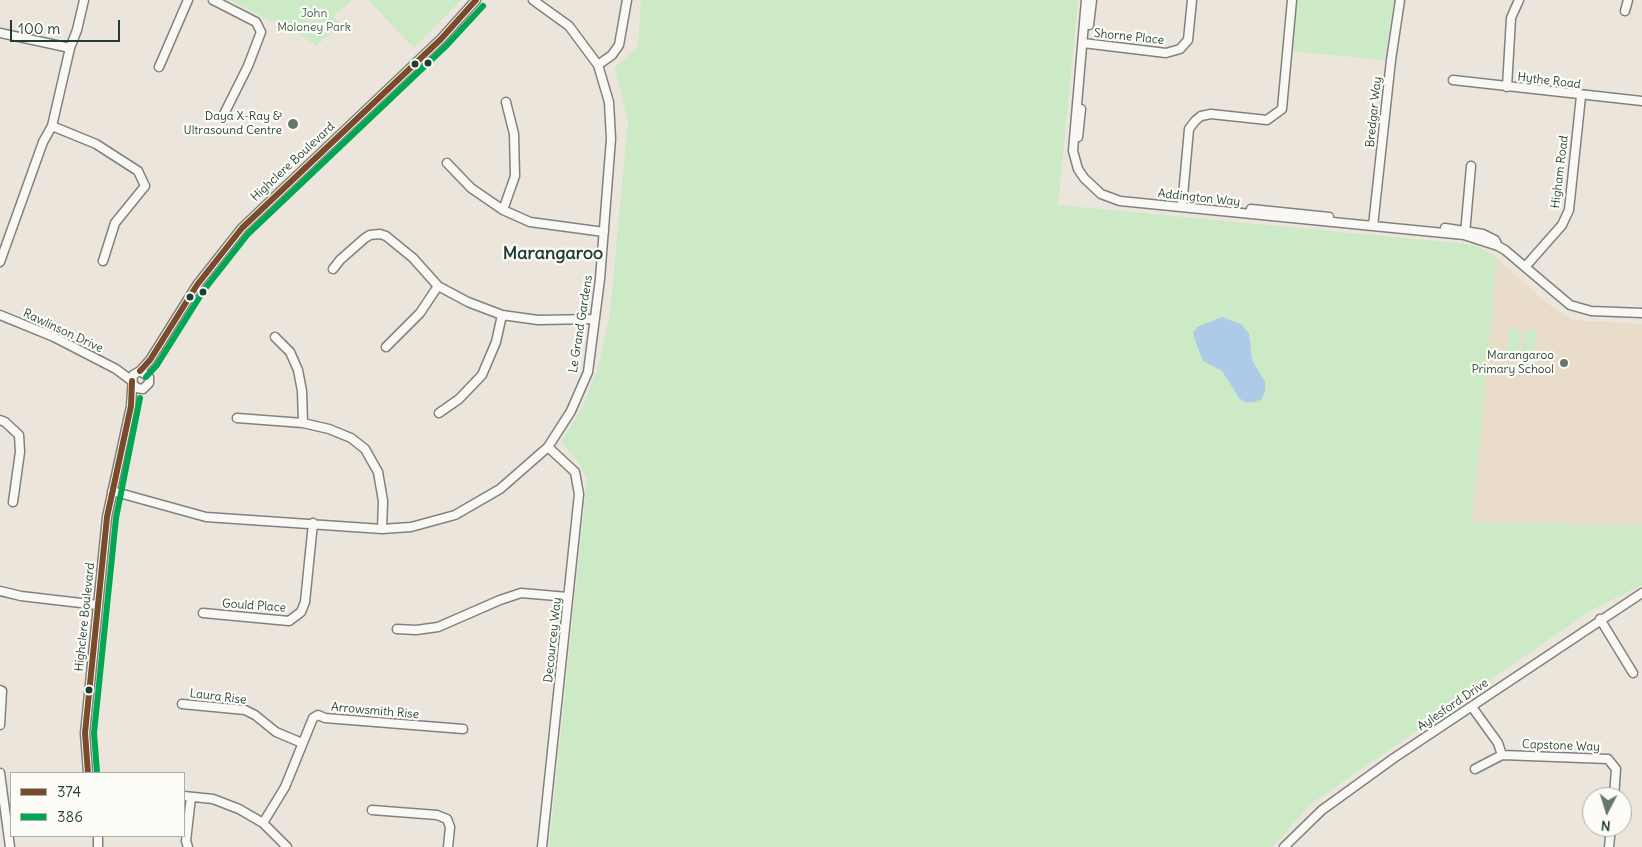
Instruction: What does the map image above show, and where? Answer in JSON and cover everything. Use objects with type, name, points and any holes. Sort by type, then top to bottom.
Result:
[{"type":"street","points":[[0,262],[43,142],[52,126],[70,48],[77,30],[84,0]]},
{"type":"street","points":[[159,67],[188,0]]},
{"type":"street","points":[[213,0],[256,22],[261,32],[248,66],[222,118]]},
{"type":"street","name":"Highclere Boulevard","points":[[88,772],[85,733],[98,605],[112,491],[131,406],[132,383],[150,360],[197,286],[242,228],[441,39],[476,0]]},
{"type":"street","name":"Le Grand Gardens","points":[[112,491],[206,517],[382,529],[411,526],[455,515],[500,489],[548,446],[571,411],[588,372],[604,232],[611,139],[609,102],[598,65],[569,26],[533,0]]},
{"type":"street","points":[[598,65],[612,54],[619,45],[627,0]]},
{"type":"street","name":"Addington Way","points":[[1086,0],[1085,44],[1078,138],[1079,155],[1084,170],[1094,183],[1113,194],[1182,204],[1465,233],[1498,246],[1526,267],[1563,300],[1577,308],[1642,314]]},
{"type":"street","name":"Addington Way","points":[[1085,44],[1092,0]]},
{"type":"street","name":"Shorne Place","points":[[1085,44],[1166,53],[1180,49],[1188,40],[1192,0]]},
{"type":"street","points":[[1182,204],[1189,129],[1195,121],[1201,116],[1211,114],[1267,120],[1282,109],[1292,0]]},
{"type":"street","name":"Bredgar Way","points":[[1373,223],[1391,60],[1400,0]]},
{"type":"street","points":[[1506,87],[1511,18],[1519,0]]},
{"type":"street","points":[[1625,11],[1628,0]]},
{"type":"street","points":[[0,33],[70,48]]},
{"type":"street","name":"Hythe Road","points":[[1453,80],[1642,102]]},
{"type":"street","name":"Higham Road","points":[[1526,267],[1562,225],[1569,210],[1581,96]]},
{"type":"street","points":[[503,210],[515,176],[514,134],[506,102]]},
{"type":"street","points":[[52,126],[96,144],[138,171],[145,186],[115,223],[103,261]]},
{"type":"street","points":[[447,163],[471,188],[503,210],[530,222],[604,232]]},
{"type":"street","points":[[1465,233],[1471,166]]},
{"type":"street","points":[[333,270],[340,260],[370,234],[380,234],[386,236],[413,258],[438,286],[468,302],[502,315],[538,320],[595,319]]},
{"type":"street","points":[[386,347],[420,313],[438,286]]},
{"type":"street","name":"Rawlinson Drive","points":[[0,315],[54,337],[116,369],[132,383]]},
{"type":"street","points":[[438,413],[458,399],[482,375],[496,342],[502,315]]},
{"type":"street","points":[[275,337],[290,352],[298,370],[302,391],[303,423]]},
{"type":"street","name":"Rawlinson Drive","points":[[116,369],[141,373]]},
{"type":"street","name":"Highclere Boulevard","points":[[131,406],[140,389],[146,387],[149,383],[141,373]]},
{"type":"street","points":[[132,383],[140,389]]},
{"type":"street","points":[[237,418],[303,423],[344,435],[365,449],[378,472],[383,502],[382,529]]},
{"type":"street","points":[[0,420],[5,422],[19,436],[20,452],[12,502]]},
{"type":"street","name":"Decourcey Way","points":[[542,847],[579,494],[575,472],[548,446]]},
{"type":"street","name":"Gould Place","points":[[203,613],[289,621],[301,612],[305,602],[313,523]]},
{"type":"street","points":[[0,591],[21,596],[98,605]]},
{"type":"street","points":[[397,629],[416,630],[438,627],[521,593],[568,597]]},
{"type":"street","name":"Aylesford Drive","points":[[1284,847],[1322,810],[1600,619],[1642,593]]},
{"type":"street","points":[[1600,619],[1633,673]]},
{"type":"street","points":[[0,690],[2,691],[0,725]]},
{"type":"street","name":"Laura Rise","points":[[182,704],[245,710],[255,715],[276,732],[302,743]]},
{"type":"street","points":[[1472,706],[1498,744],[1502,756]]},
{"type":"street","name":"Arrowsmith Rise","points":[[263,822],[284,787],[313,718],[318,715],[325,718],[463,729]]},
{"type":"street","name":"Capstone Way","points":[[1475,769],[1502,756],[1608,759],[1616,769],[1615,787]]},
{"type":"street","points":[[0,773],[10,847]]},
{"type":"street","points":[[188,847],[186,841],[187,796],[213,799],[238,809],[263,822],[287,847]]},
{"type":"street","points":[[372,810],[437,815],[447,819],[450,827],[448,847]]},
{"type":"shaded area","name":"Marangaroo Primary School","points":[[1497,258],[1544,301],[1572,320],[1642,324],[1642,526],[1472,522]]},
{"type":"green space","name":"John Moloney Park","points":[[230,0],[352,0],[334,16],[341,24],[316,46],[285,24],[269,20]]},
{"type":"green space","name":"John Moloney Park","points":[[368,0],[461,0],[414,48]]},
{"type":"green space","points":[[641,0],[1078,0],[1058,205],[1476,245],[1497,258],[1472,522],[1642,526],[1642,585],[1590,611],[1312,803],[1272,847],[549,847],[587,479],[579,463],[561,442],[582,408],[598,368],[610,314],[628,121],[615,67],[638,47]]},
{"type":"green space","points":[[1296,0],[1394,0],[1384,60],[1291,51]]},
{"type":"green space","points":[[1509,328],[1521,329],[1518,356],[1506,354]]},
{"type":"green space","points":[[1524,330],[1536,331],[1534,357],[1521,356]]},
{"type":"water","points":[[1222,317],[1241,324],[1249,334],[1252,360],[1265,382],[1265,391],[1262,399],[1254,402],[1245,402],[1239,398],[1222,371],[1203,361],[1193,333],[1197,327]]},
{"type":"transit line","name":"374","points":[[140,371],[150,360],[197,285],[242,228],[441,39],[476,0]]},
{"type":"transit line","name":"386","points":[[146,377],[157,365],[204,290],[248,234],[447,45],[483,6]]},
{"type":"transit line","name":"374","points":[[88,772],[85,733],[107,517],[131,406],[132,381]]},
{"type":"transit line","name":"386","points":[[97,772],[94,733],[116,518],[140,398]]},
{"type":"place","name":"Daya X-Ray & Ultrasound Centre","points":[[293,124]]},
{"type":"place","name":"Marangaroo Primary School","points":[[1564,363]]},
{"type":"district","name":"Marangaroo","points":[[553,254]]}]
